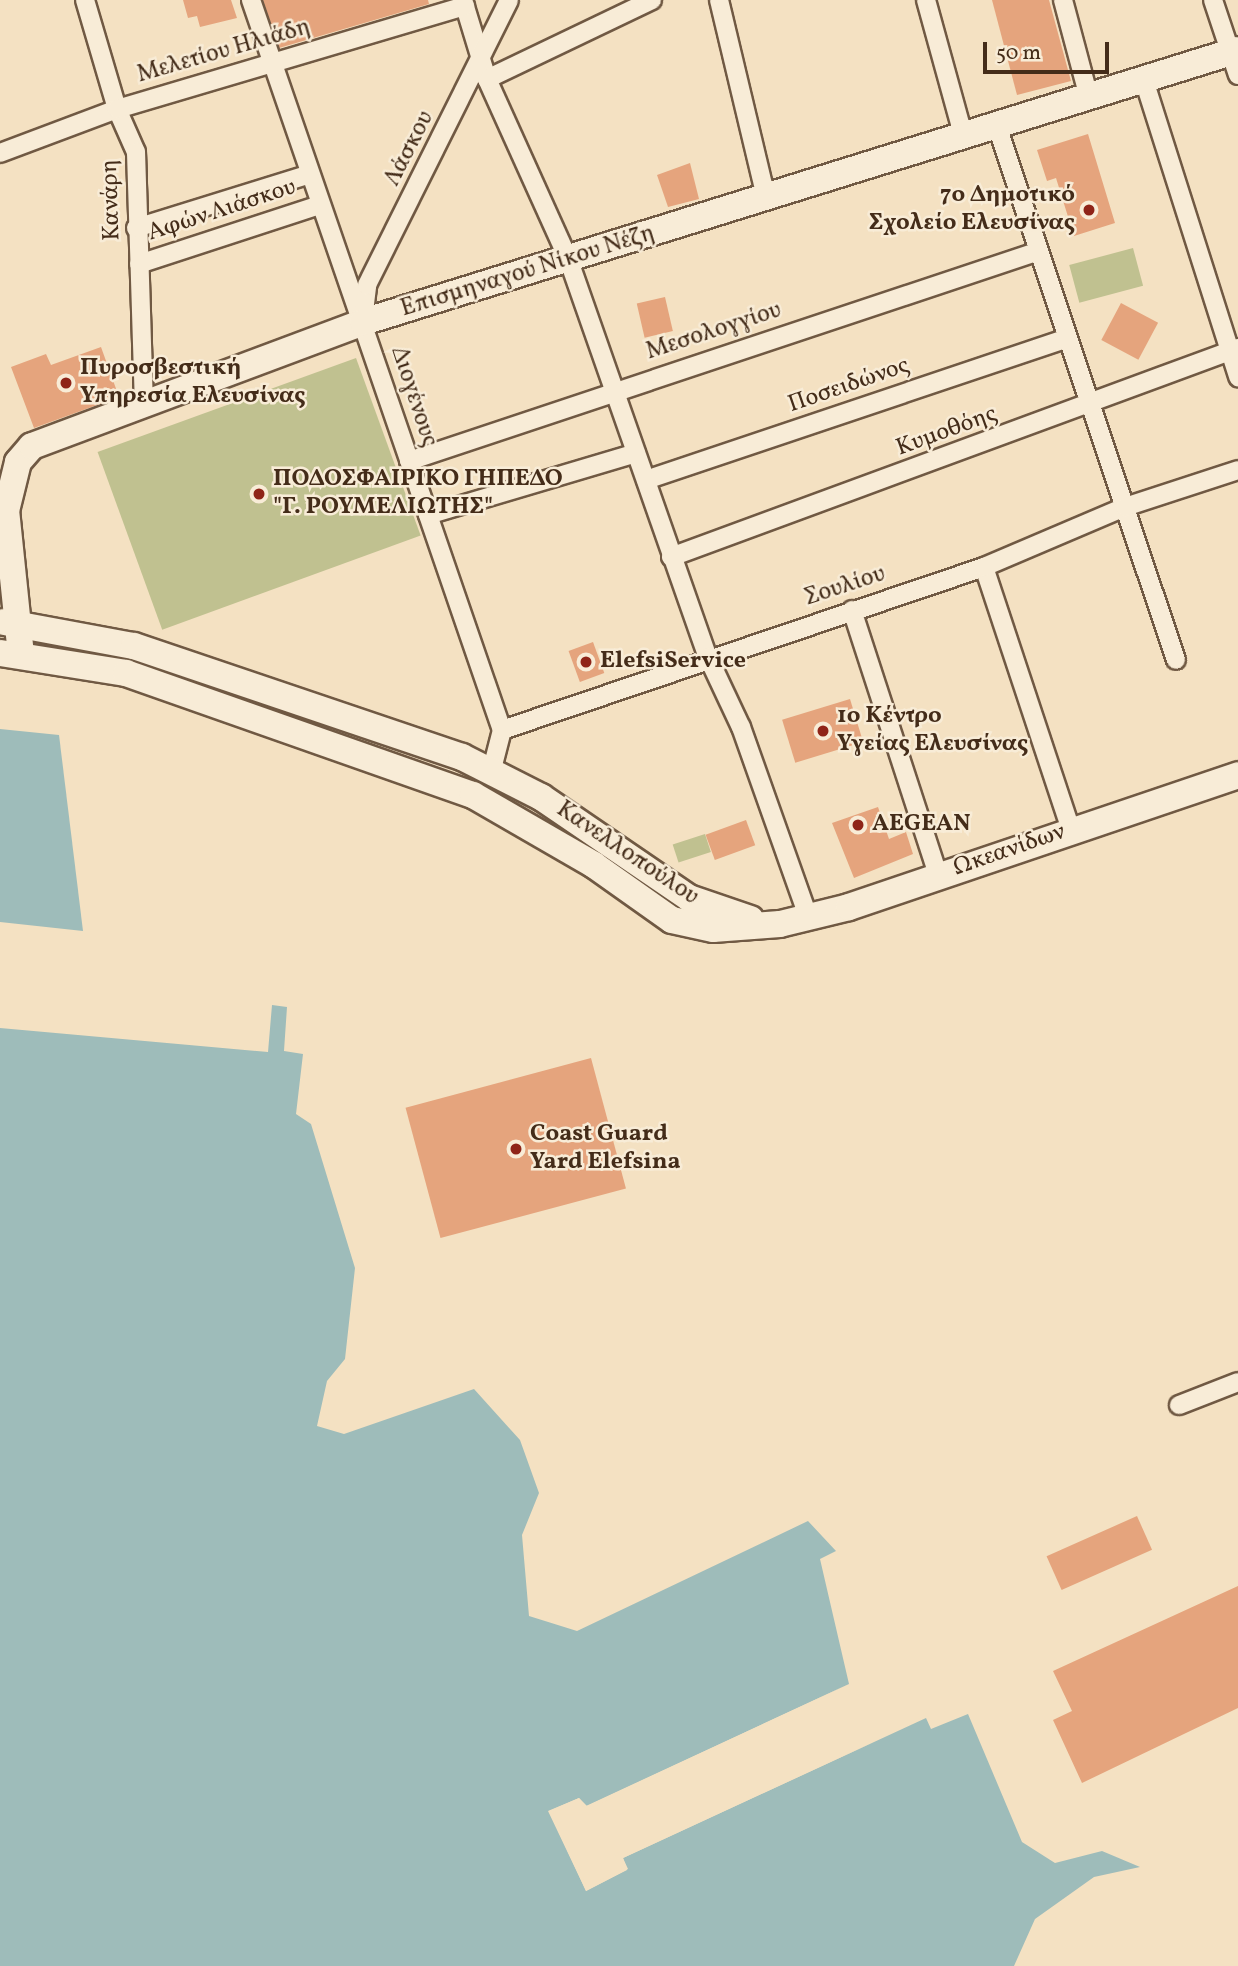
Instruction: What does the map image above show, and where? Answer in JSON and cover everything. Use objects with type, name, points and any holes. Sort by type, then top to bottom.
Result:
[{"type":"street","name":"Κανάρη","points":[[85,0],[117,109],[136,152],[136,228],[144,407]]},
{"type":"street","name":"Διογένους","points":[[251,0],[502,730]]},
{"type":"street","name":"Λάσκου","points":[[363,322],[367,285],[509,0]]},
{"type":"street","points":[[486,79],[652,0]]},
{"type":"street","points":[[719,0],[766,197]]},
{"type":"street","points":[[926,0],[964,138]]},
{"type":"street","points":[[1063,0],[1089,97]]},
{"type":"street","points":[[1213,0],[1235,59]]},
{"type":"street","name":"Μελετίου Ηλιάδη","points":[[0,153],[117,109],[274,64],[464,3]]},
{"type":"street","points":[[464,3],[486,79],[569,261],[671,557],[708,657],[741,727],[809,919]]},
{"type":"street","name":"Επισμηναγού Νίκου Νέζη","points":[[10,654],[6,511],[18,462],[32,446],[144,407],[363,322],[569,261],[1144,80],[1235,59]]},
{"type":"street","points":[[1144,80],[1234,349],[1238,377]]},
{"type":"street","points":[[997,126],[1036,252],[1068,338],[1176,660]]},
{"type":"street","name":"Αφών Λιάσκου","points":[[136,228],[310,174]]},
{"type":"street","name":"Αφών Λιάσκου","points":[[139,264],[320,205]]},
{"type":"street","name":"Μεσολογγίου","points":[[409,461],[617,396],[660,375],[1036,252]]},
{"type":"street","name":"Ποσειδώνος","points":[[646,480],[1068,338]]},
{"type":"street","name":"Κυμοθόης","points":[[671,557],[1091,406],[1234,349]]},
{"type":"street","points":[[428,515],[636,453]]},
{"type":"street","name":"Σουλίου","points":[[502,730],[708,657],[984,567],[1125,507],[1238,470]]},
{"type":"street","points":[[984,567],[1071,830]]},
{"type":"street","points":[[852,610],[939,875]]},
{"type":"street","name":"Κανελλοπούλου","points":[[9,623],[134,646],[492,769],[703,905],[780,924]]},
{"type":"street","name":"Κανελλοπούλου","points":[[10,654],[126,673],[220,702],[473,795],[594,865],[671,920],[713,929],[780,924]]},
{"type":"street","points":[[492,769],[502,730]]},
{"type":"street","name":"Ωκεανίδων","points":[[780,924],[809,919],[1238,775]]},
{"type":"street","points":[[1179,1405],[1238,1382]]},
{"type":"green space","points":[[1133,248],[1143,286],[1079,303],[1069,265]]},
{"type":"green space","name":"ΠΟΔΟΣΦΑΙΡΙΚΟ ΓΗΠΕΔΟ \"Γ. ΡΟΥΜΕΛΙΩΤΗΣ\"","points":[[356,358],[421,536],[162,630],[98,452]]},
{"type":"green space","points":[[705,834],[711,852],[679,863],[673,845]]},
{"type":"water","points":[[0,729],[59,735],[83,931],[0,922]]},
{"type":"water","points":[[272,1005],[287,1007],[284,1051],[303,1054],[296,1114],[311,1124],[355,1268],[345,1359],[327,1381],[317,1426],[344,1434],[474,1389],[520,1440],[539,1493],[522,1535],[529,1616],[577,1631],[808,1521],[836,1551],[820,1559],[849,1684],[586,1806],[579,1798],[549,1811],[586,1891],[627,1870],[623,1858],[926,1718],[931,1729],[968,1714],[1022,1842],[1055,1863],[1102,1851],[1140,1867],[1094,1877],[1035,1919],[1014,1966],[0,1966],[0,1028],[268,1052]]},
{"type":"pier","points":[[849,1684],[588,1810],[578,1803],[553,1813],[587,1887],[623,1868],[621,1855],[876,1741],[623,1858],[628,1869],[586,1891],[548,1811],[579,1798],[587,1806]]},
{"type":"building","points":[[183,0],[231,0],[237,18],[200,27],[197,16],[188,18]]},
{"type":"building","points":[[263,0],[428,0],[429,4],[279,48]]},
{"type":"building","points":[[992,0],[1049,0],[1071,81],[1017,95]]},
{"type":"building","points":[[1088,134],[1115,223],[1074,236],[1056,178],[1047,181],[1037,150]]},
{"type":"building","points":[[690,163],[699,199],[668,207],[657,175]]},
{"type":"building","points":[[665,297],[673,331],[645,338],[637,304]]},
{"type":"building","points":[[1121,303],[1158,323],[1138,360],[1101,340]]},
{"type":"building","name":"Πυροσβεστική Υπηρεσία Ελευσίνας","points":[[101,347],[119,397],[34,428],[11,367],[46,354],[51,365]]},
{"type":"building","name":"ElefsiService","points":[[593,642],[604,673],[580,682],[569,651]]},
{"type":"building","name":"1ο Κέντρο Υγείας Ελευσίνας","points":[[850,699],[863,742],[795,763],[782,720]]},
{"type":"building","name":"AEGEAN","points":[[878,807],[889,839],[906,832],[913,854],[854,878],[832,823]]},
{"type":"building","points":[[746,820],[755,845],[715,860],[706,835]]},
{"type":"building","name":"Coast Guard Yard Elefsina","points":[[591,1058],[626,1188],[440,1238],[406,1108]]},
{"type":"building","points":[[1137,1516],[1152,1550],[1062,1590],[1047,1556]]},
{"type":"building","points":[[1238,1586],[1238,1708],[1082,1783],[1053,1720],[1072,1711],[1053,1671]]},
{"type":"place","name":"7ο Δημοτικό Σχολείο Ελευσίνας","points":[[1089,210]]},
{"type":"place","name":"Πυροσβεστική Υπηρεσία Ελευσίνας","points":[[66,383]]},
{"type":"place","name":"ΠΟΔΟΣΦΑΙΡΙΚΟ ΓΗΠΕΔΟ \"Γ. ΡΟΥΜΕΛΙΩΤΗΣ\"","points":[[259,494]]},
{"type":"place","name":"ElefsiService","points":[[586,662]]},
{"type":"place","name":"1ο Κέντρο Υγείας Ελευσίνας","points":[[823,731]]},
{"type":"place","name":"AEGEAN","points":[[858,825]]},
{"type":"place","name":"Coast Guard Yard Elefsina","points":[[516,1149]]}]
